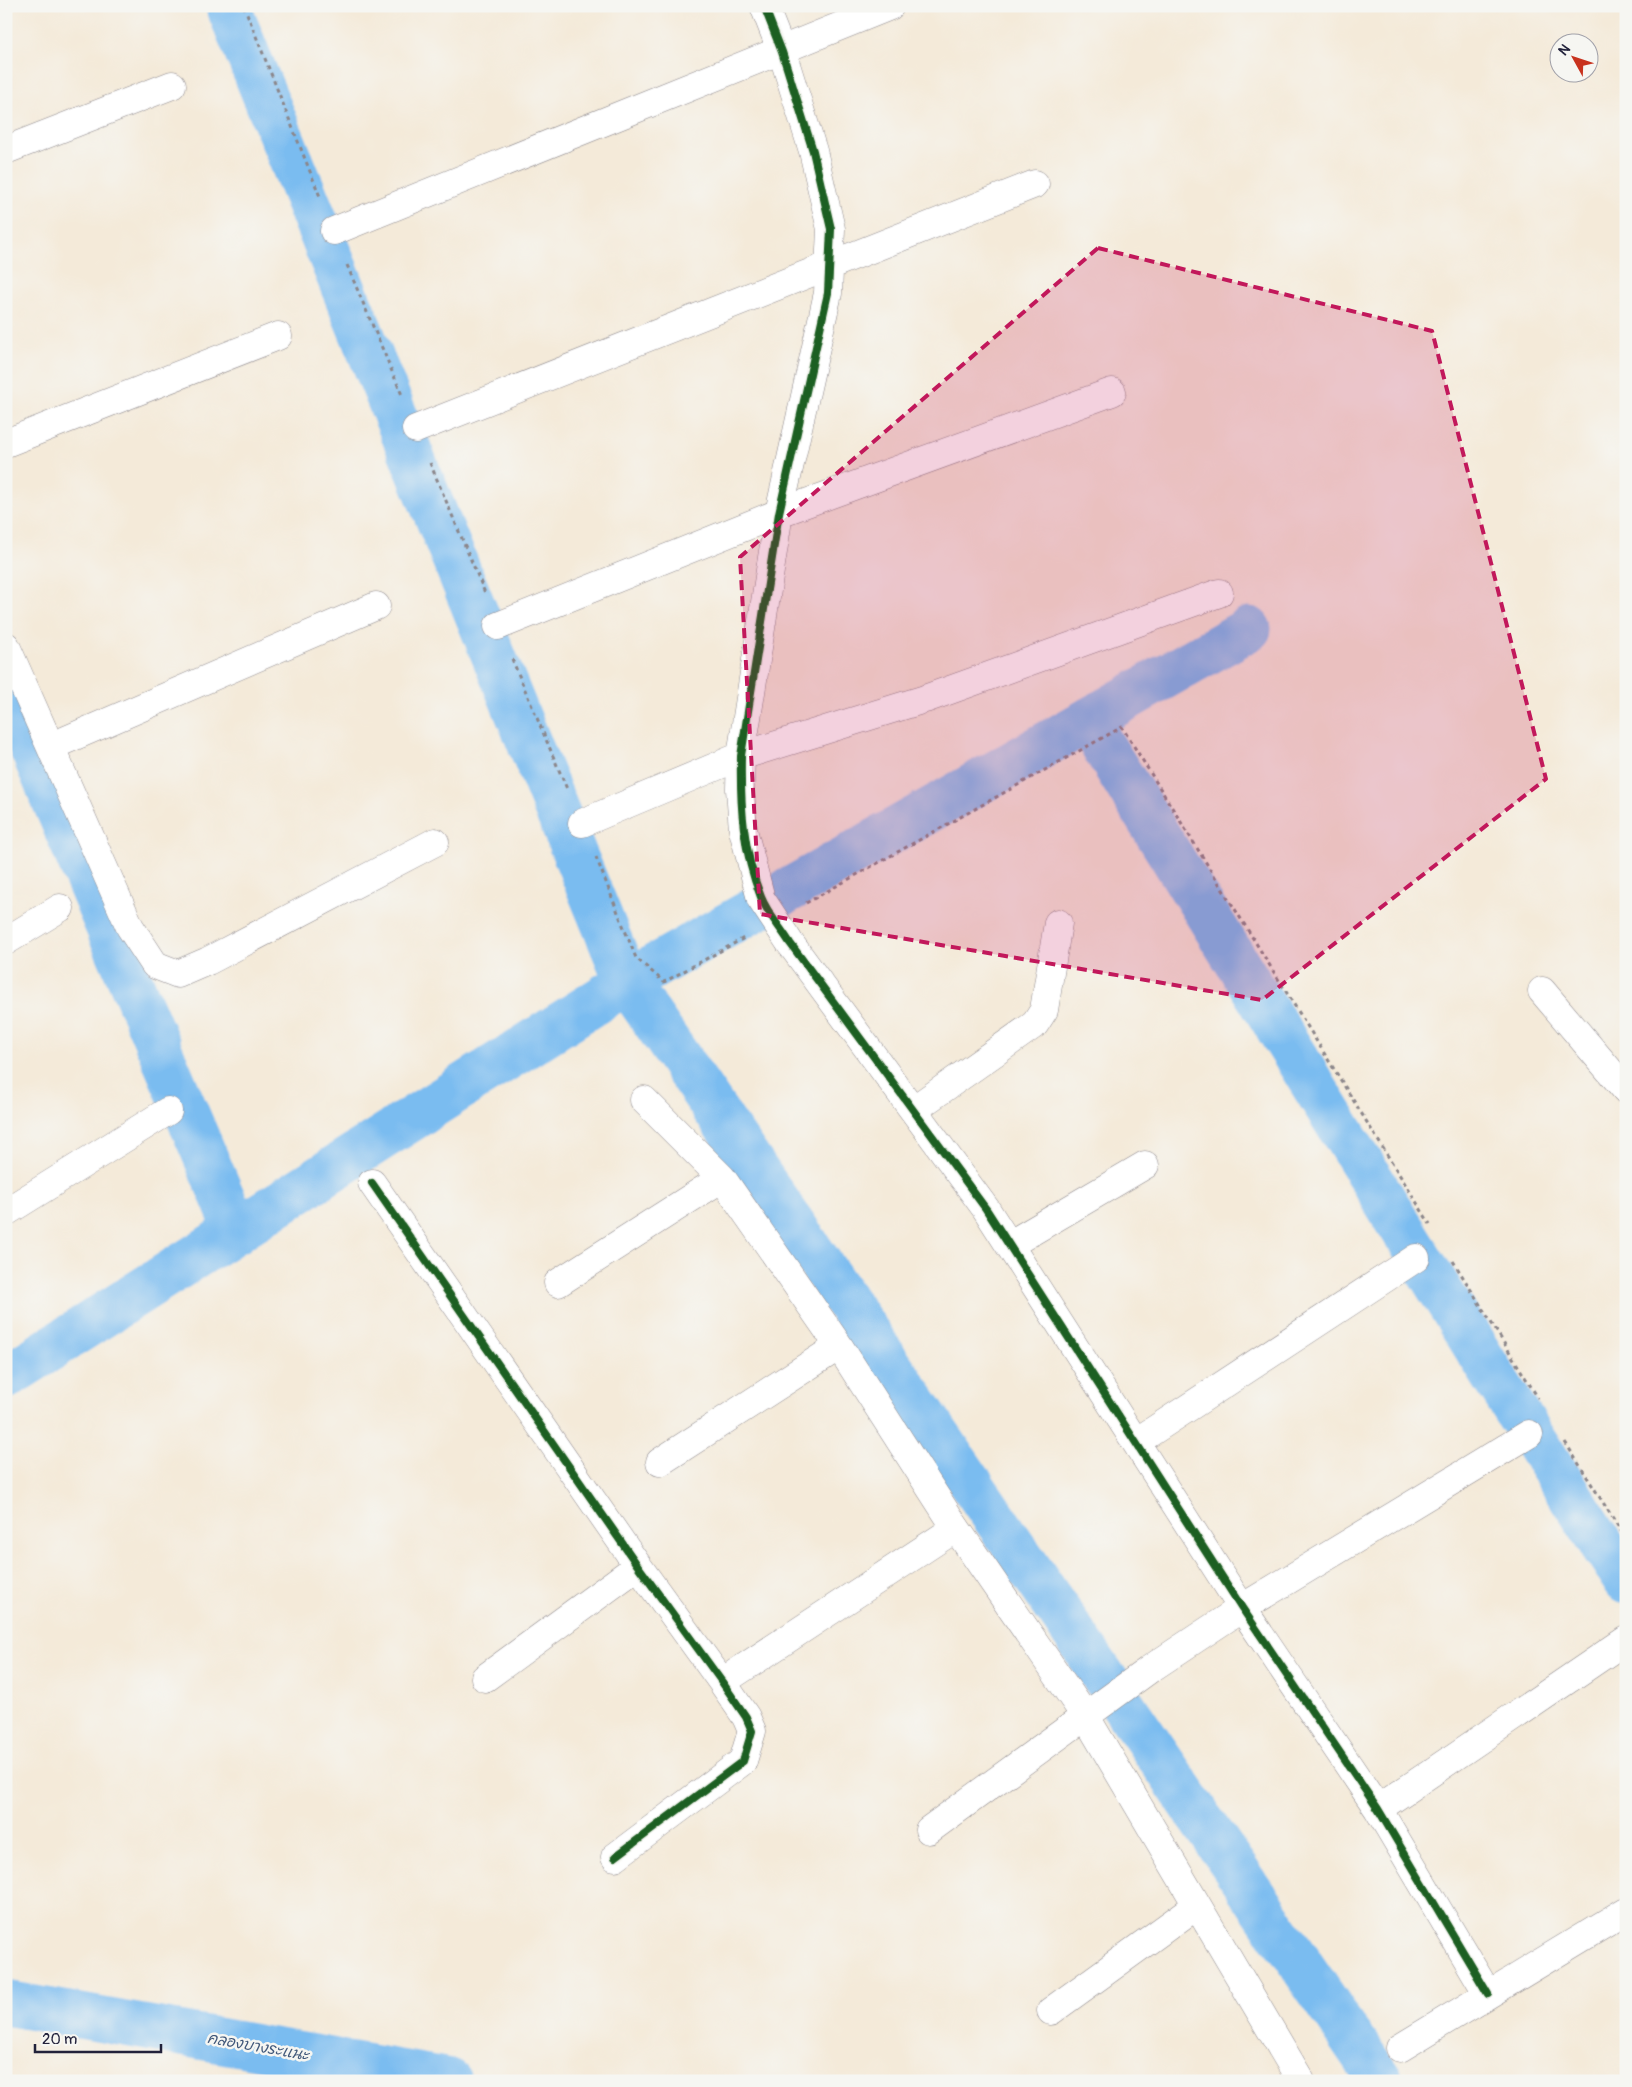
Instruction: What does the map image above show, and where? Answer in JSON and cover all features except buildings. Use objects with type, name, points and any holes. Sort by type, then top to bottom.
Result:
[{"type":"street","points":[[764,6],[782,52],[813,151],[831,229],[828,293],[779,513],[741,756],[743,830],[761,898],[790,943],[986,1209],[1242,1608],[1378,1809],[1488,1994]]},
{"type":"street","points":[[334,231],[782,52],[890,6]]},
{"type":"street","points":[[6,150],[172,85]]},
{"type":"street","points":[[416,429],[1035,184]]},
{"type":"street","points":[[6,444],[278,336]]},
{"type":"street","points":[[498,626],[779,513],[1112,392]]},
{"type":"street","points":[[582,823],[741,756],[925,699],[1219,593]]},
{"type":"street","points":[[52,746],[376,606]]},
{"type":"street","points":[[6,646],[52,746],[130,927],[155,965],[178,974],[208,961],[435,842]]},
{"type":"street","points":[[6,941],[60,908]]},
{"type":"street","points":[[913,1110],[1034,1024],[1044,1010],[1058,923]]},
{"type":"street","points":[[1542,991],[1626,1090]]},
{"type":"street","points":[[644,1100],[722,1178],[839,1346],[956,1528],[1086,1717],[1301,2081]]},
{"type":"street","points":[[6,1212],[168,1111]]},
{"type":"street","points":[[1008,1245],[1145,1165]]},
{"type":"street","points":[[558,1283],[722,1178]]},
{"type":"street","points":[[372,1183],[638,1566],[722,1682],[752,1731],[743,1761],[615,1857]]},
{"type":"street","points":[[1136,1442],[1416,1258]]},
{"type":"street","points":[[660,1462],[839,1346]]},
{"type":"street","points":[[929,1830],[1150,1669],[1242,1608],[1529,1434]]},
{"type":"street","points":[[722,1682],[956,1528]]},
{"type":"street","points":[[485,1678],[638,1566]]},
{"type":"street","points":[[1378,1809],[1626,1640]]},
{"type":"street","points":[[1051,2011],[1196,1906]]},
{"type":"street","points":[[1400,2048],[1626,1911]]},
{"type":"path","points":[[244,6],[334,231],[582,823],[636,958],[664,982],[750,934]]},
{"type":"path","points":[[802,905],[1122,727],[1432,1226]]},
{"type":"path","points":[[1453,1260],[1542,1404]]},
{"type":"path","points":[[1563,1438],[1626,1539]]},
{"type":"highlighted area","points":[[1098,248],[1432,331],[1546,779],[1262,1000],[760,914],[740,557]]},
{"type":"waterway","points":[[228,6],[627,982],[1381,2081]]},
{"type":"waterway","points":[[6,1377],[627,982],[1249,629]]},
{"type":"waterway","points":[[6,688],[237,1231]]},
{"type":"waterway","points":[[1088,722],[1494,1377],[1626,1582]]},
{"type":"waterway","name":"คลองบางระแนะ","points":[[6,2003],[450,2081]]},
{"type":"cycle path","points":[[764,6],[782,52],[813,151],[831,229],[828,293],[779,513],[741,756],[741,792],[746,846],[761,897],[770,915],[790,943],[986,1209],[1242,1608],[1378,1809],[1488,1994]]},
{"type":"cycle path","points":[[372,1183],[638,1566],[722,1682],[746,1717],[752,1731],[743,1761],[615,1857]]}]
